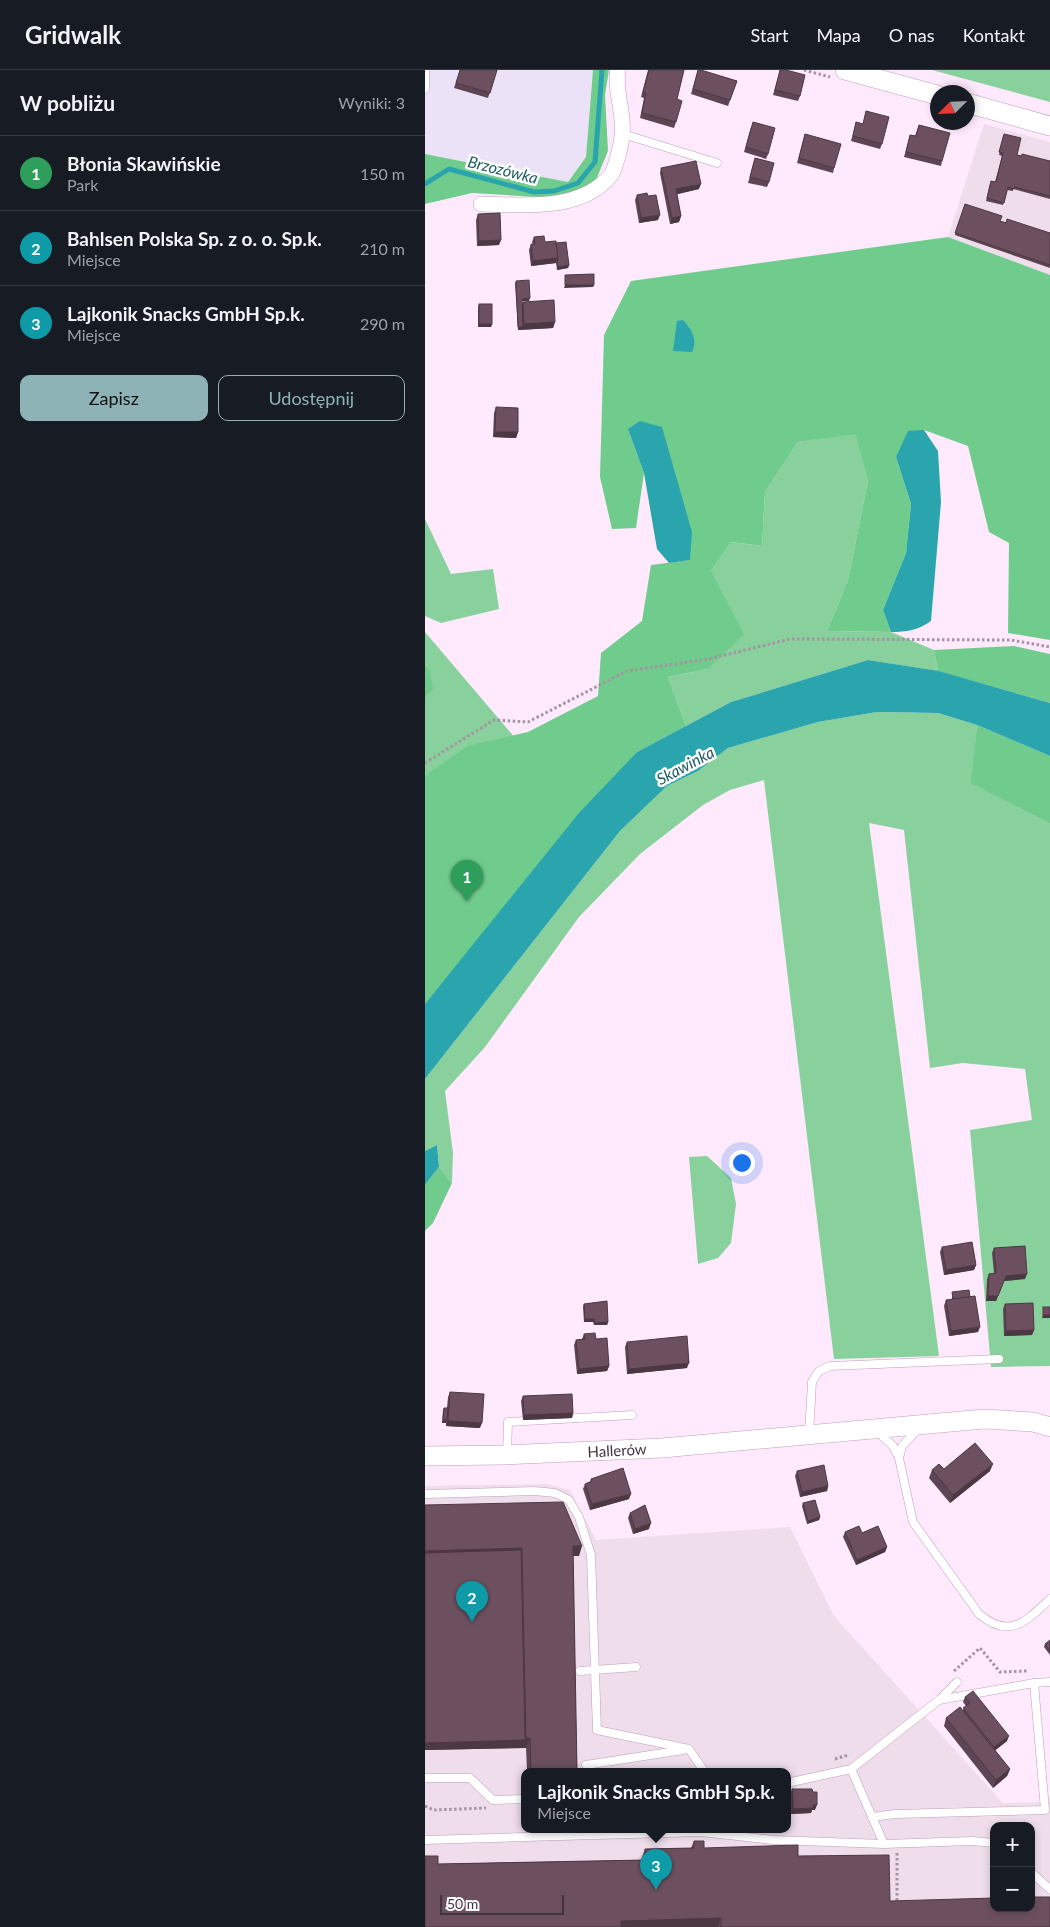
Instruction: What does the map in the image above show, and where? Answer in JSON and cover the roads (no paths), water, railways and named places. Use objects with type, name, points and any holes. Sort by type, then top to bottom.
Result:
[{"type":"street","points":[[481,204],[544,204],[582,195],[612,174],[623,134],[618,70]]},
{"type":"street","points":[[845,70],[930,93]]},
{"type":"street","points":[[975,105],[1050,126]]},
{"type":"street","name":"Hallerów","points":[[425,1456],[507,1455],[662,1448],[984,1419],[1033,1422],[1050,1427]]},
{"type":"lane","points":[[425,70],[425,89]]},
{"type":"lane","points":[[623,134],[717,163]]},
{"type":"lane","points":[[809,1434],[812,1382],[819,1371],[830,1366],[999,1359]]},
{"type":"lane","points":[[507,1455],[507,1422],[632,1415]]},
{"type":"lane","points":[[899,1458],[902,1446],[907,1438],[925,1424]]},
{"type":"lane","points":[[865,1429],[876,1431],[893,1446],[899,1458],[913,1522],[979,1614],[989,1623],[1001,1627],[1013,1627],[1024,1622],[1050,1599]]},
{"type":"lane","points":[[425,1494],[535,1490],[555,1493],[569,1500],[579,1517],[591,1555],[597,1730],[689,1749],[702,1768]]},
{"type":"lane","points":[[580,1671],[636,1667]]},
{"type":"lane","points":[[791,1782],[851,1769],[939,1700],[957,1682]]},
{"type":"lane","points":[[939,1700],[1034,1683],[1050,1682]]},
{"type":"lane","points":[[872,1817],[895,1814],[1045,1810],[1034,1683]]},
{"type":"lane","points":[[586,1764],[689,1749]]},
{"type":"lane","points":[[851,1769],[884,1844]]},
{"type":"lane","points":[[425,1778],[470,1778],[493,1800],[521,1799]]},
{"type":"lane","points":[[425,1840],[672,1833]]},
{"type":"lane","points":[[710,1833],[773,1840],[884,1844],[972,1841],[990,1843]]},
{"type":"lane","points":[[1035,1875],[1050,1888]]},
{"type":"water","points":[[683,320],[693,334],[694,348],[692,352],[673,351],[677,321]]},
{"type":"water","points":[[640,421],[662,427],[692,532],[690,560],[669,563],[657,549],[644,473],[628,429]]},
{"type":"water","points":[[924,430],[938,451],[941,502],[931,621],[922,627],[912,630],[891,632],[883,610],[906,553],[911,504],[896,457],[908,431]]},
{"type":"water","name":"Skawinka","points":[[868,660],[939,671],[1050,703],[1050,756],[977,725],[938,713],[877,712],[818,722],[728,748],[698,771],[667,786],[620,831],[425,1079],[425,1004],[579,813],[637,752],[731,702]]},
{"type":"water","points":[[437,1145],[439,1167],[425,1185],[425,1151]]},
{"type":"waterway","name":"Brzozówka","points":[[425,184],[449,169],[534,192],[554,191],[578,183],[595,162],[602,70]]},
{"type":"place","name":"Błonia Skawińskie","points":[[467,901]]},
{"type":"place","name":"Bahlsen Polska Sp. z o. o. Sp.k.","points":[[472,1622]]},
{"type":"place","name":"Lajkonik Snacks GmbH Sp.k.","points":[[656,1890]]}]
